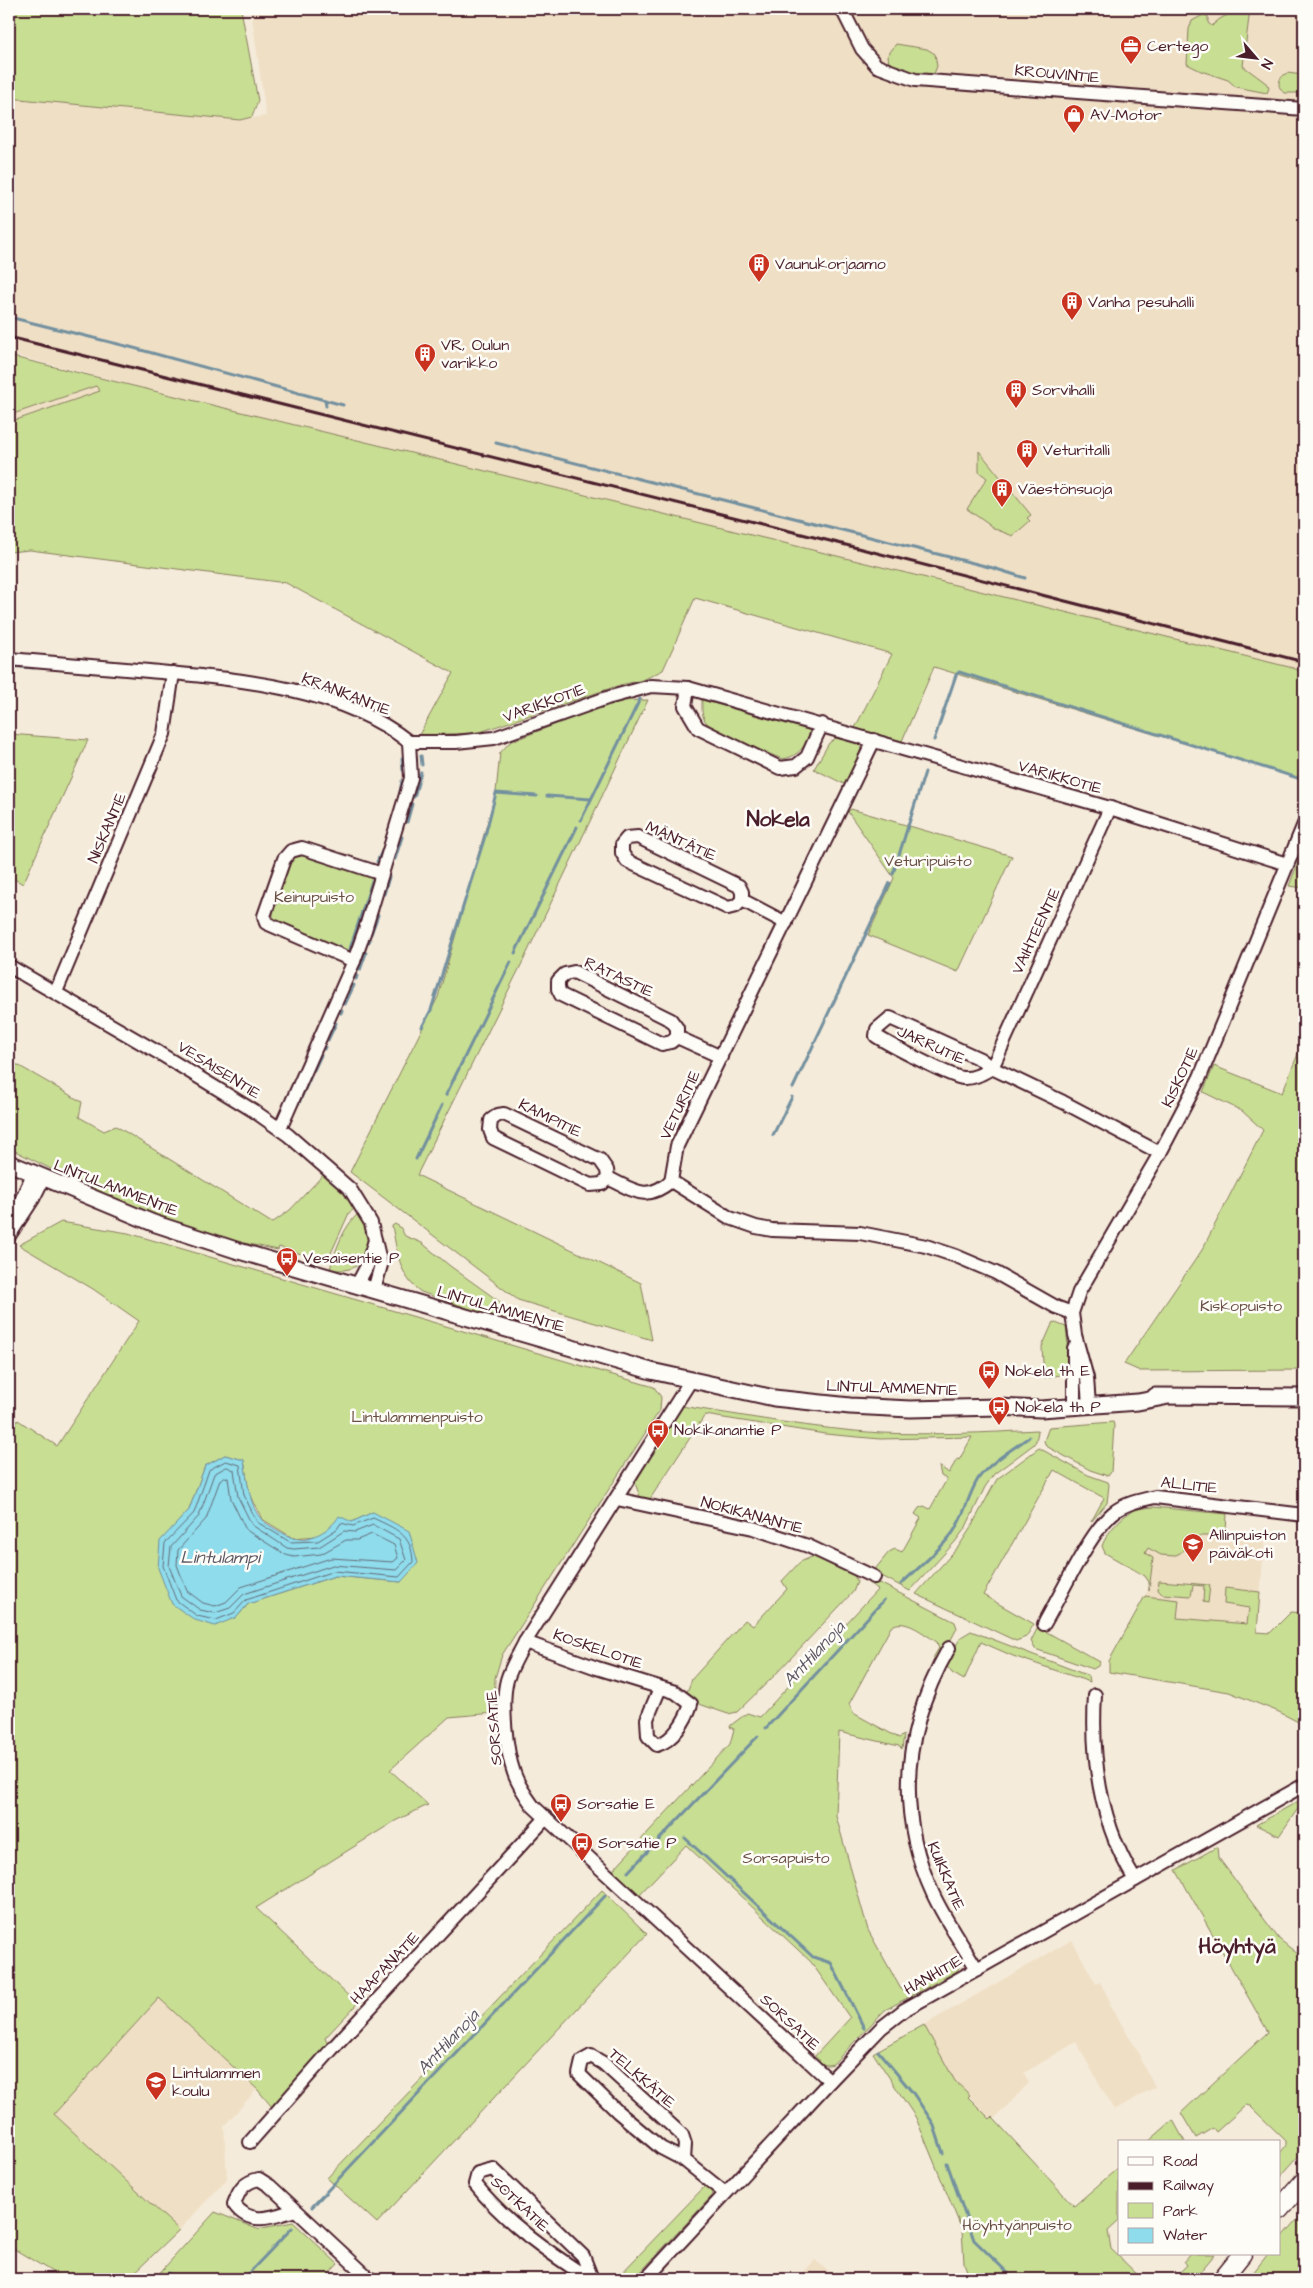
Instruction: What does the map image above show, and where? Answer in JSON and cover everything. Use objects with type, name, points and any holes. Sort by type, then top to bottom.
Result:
[{"type":"main road","points":[[1280,2209],[1304,2181]]},
{"type":"main road","points":[[1222,2279],[1240,2256]]},
{"type":"street","name":"KROUVINTIE","points":[[842,9],[862,49],[877,66],[915,80],[1304,110]]},
{"type":"street","name":"KRANKANTIE","points":[[9,659],[256,682],[310,694],[383,725],[408,742]]},
{"type":"street","name":"NISKANTIE","points":[[56,992],[164,734],[173,673]]},
{"type":"street","name":"VARIKKOTIE","points":[[408,742],[456,742],[494,738],[607,698],[651,686],[688,688],[822,724],[1110,808],[1287,864]]},
{"type":"street","points":[[688,688],[686,706],[698,728],[780,768],[796,766],[807,757],[822,724]]},
{"type":"street","name":"VETURITIE","points":[[671,1182],[677,1146],[874,740]]},
{"type":"street","points":[[279,1128],[354,960],[412,778],[408,742]]},
{"type":"street","name":"VAIHTEENTIE","points":[[992,1068],[1110,808]]},
{"type":"street","name":"KISKOTIE","points":[[1081,1401],[1087,1378],[1075,1336],[1072,1313],[1079,1292],[1160,1153],[1200,1076],[1304,824]]},
{"type":"street","name":"MÄNTÄTIE","points":[[638,836],[739,886],[742,892],[742,900],[736,906],[728,908],[627,861],[622,852],[622,844],[627,838],[638,836]]},
{"type":"street","points":[[354,960],[266,923],[264,916],[284,859],[291,850],[302,848],[382,874]]},
{"type":"street","name":"MÄNTÄTIE","points":[[742,900],[786,923]]},
{"type":"street","name":"VESAISENTIE","points":[[9,966],[223,1091],[279,1128],[350,1189],[371,1223],[380,1264],[374,1290]]},
{"type":"street","name":"RATASTIE","points":[[574,972],[671,1020],[677,1028],[676,1037],[671,1042],[662,1044],[561,995],[558,981],[565,974],[574,972]]},
{"type":"street","name":"JARRUTIE","points":[[992,1068],[978,1076],[962,1078],[888,1045],[876,1036],[877,1029],[890,1018],[980,1059],[992,1068],[1160,1153]]},
{"type":"street","points":[[676,1037],[721,1058]]},
{"type":"street","name":"KAMPITIE","points":[[504,1114],[600,1160],[607,1170],[608,1178],[602,1184],[590,1185],[493,1138],[490,1130],[491,1120],[504,1114]]},
{"type":"street","name":"LINTULAMMENTIE","points":[[9,1163],[153,1222],[239,1251],[629,1365],[774,1398],[850,1406],[910,1409],[999,1407],[1040,1399],[1081,1401],[1116,1394],[1164,1397],[1225,1395],[1304,1397]]},
{"type":"street","points":[[9,1227],[38,1176]]},
{"type":"street","points":[[9,1236],[33,1199],[38,1176]]},
{"type":"street","points":[[608,1178],[632,1190],[648,1194],[659,1191],[671,1182],[730,1218],[756,1227],[772,1230],[860,1233],[926,1246],[996,1273],[1056,1307],[1072,1313]]},
{"type":"street","points":[[357,1285],[367,1266],[375,1240]]},
{"type":"street","name":"SORSATIE","points":[[691,1380],[525,1642],[507,1682],[506,1706],[510,1760],[519,1785],[533,1806],[830,2081]]},
{"type":"street","name":"ALLITIE","points":[[1044,1624],[1098,1530],[1113,1513],[1133,1502],[1155,1497],[1304,1515]]},
{"type":"street","name":"NOKIKANANTIE","points":[[617,1499],[753,1528],[808,1546],[874,1577]]},
{"type":"street","name":"KOSKELOTIE","points":[[525,1642],[660,1688]]},
{"type":"street","name":"KUIKKATIE","points":[[950,1648],[930,1684],[913,1735],[908,1777],[909,1811],[914,1842],[930,1887],[976,1969]]},
{"type":"street","points":[[1095,1695],[1094,1738],[1097,1768],[1107,1818],[1118,1850],[1135,1880]]},
{"type":"street","name":"HANHITIE","points":[[654,2277],[725,2193],[830,2081],[882,2028],[904,2010],[1304,1786]]},
{"type":"street","name":"HAAPANATIE","points":[[250,2142],[326,2056],[546,1818]]},
{"type":"street","name":"TELKKÄTIE","points":[[684,2160],[685,2144],[682,2135],[603,2063],[590,2056],[582,2061],[579,2074],[618,2112],[661,2148],[684,2160],[725,2193]]},
{"type":"street","name":"SOTKATIE","points":[[493,2169],[583,2256],[591,2279],[546,2251],[484,2196],[475,2184],[478,2173],[493,2169]]},
{"type":"street","points":[[295,2210],[370,2279]]},
{"type":"shaded area","points":[[251,9],[1304,9],[1304,677],[784,543],[215,406],[9,354],[9,98],[240,120],[266,116]]},
{"type":"shaded area","points":[[96,386],[100,392],[13,421],[9,430],[9,413],[13,414]]},
{"type":"shaded area","name":"Allinpuiston päiväkoti","points":[[1153,1507],[1227,1514],[1226,1531],[1265,1534],[1257,1632],[1131,1621],[1148,1590],[1149,1582],[1142,1574],[1105,1553],[1102,1546],[1107,1536],[1125,1516],[1132,1511]]},
{"type":"shaded area","points":[[1072,1940],[1096,1984],[1100,1982],[1111,2003],[1109,2004],[1142,2058],[1140,2059],[1155,2087],[1114,2110],[1076,2042],[1024,2073],[1029,2083],[994,2119],[992,2117],[990,2119],[955,2081],[924,2025]]},
{"type":"shaded area","name":"Lintulammen koulu","points":[[159,1998],[257,2089],[224,2126],[227,2179],[179,2230],[54,2114]]},
{"type":"shaded area","points":[[815,2260],[837,2279],[797,2279]]},
{"type":"green space","points":[[9,9],[241,9],[258,101],[252,117],[240,120],[9,98]]},
{"type":"green space","points":[[1240,9],[1250,9],[1243,66],[1266,83],[1269,88],[1267,93],[1236,87],[1228,80],[1187,64],[1189,29],[1192,21],[1203,15],[1208,16],[1208,23],[1212,26],[1222,18]]},
{"type":"green space","points":[[896,44],[927,49],[935,54],[937,66],[934,74],[910,73],[889,65],[888,55]]},
{"type":"green space","points":[[1287,73],[1303,75],[1304,73],[1304,93],[1284,93],[1281,90],[1279,82]]},
{"type":"green space","points":[[9,356],[1293,668],[1304,673],[1304,780],[934,667],[902,741],[855,728],[892,654],[695,598],[663,670],[643,680],[620,685],[477,733],[419,735],[453,673],[286,583],[30,550],[9,552],[9,430],[13,421],[100,391],[96,386],[13,414],[9,413]]},
{"type":"green space","points":[[979,451],[1031,515],[1027,518],[1030,521],[1013,536],[995,529],[967,509],[987,478],[979,472]]},
{"type":"green space","points":[[648,700],[526,955],[417,1175],[641,1283],[652,1340],[518,1300],[350,1172],[438,997],[496,792],[500,753],[510,742],[615,701]]},
{"type":"green space","points":[[702,700],[810,729],[807,741],[801,750],[793,756],[782,759],[713,728],[704,718]]},
{"type":"green space","points":[[9,734],[88,740],[23,884],[9,876]]},
{"type":"green space","points":[[836,738],[857,743],[861,747],[859,758],[846,785],[814,769],[829,743]]},
{"type":"green space","name":"Veturipuisto","points":[[851,809],[1012,856],[958,972],[868,935],[894,878],[848,812]]},
{"type":"green space","name":"Keinupuisto","points":[[302,852],[372,876],[376,880],[354,950],[349,953],[274,920],[272,910],[289,862]]},
{"type":"green space","points":[[1302,852],[1304,853],[1304,888],[1289,886]]},
{"type":"green space","name":"Kiskopuisto","points":[[1304,1039],[1304,1370],[1140,1371],[1124,1364],[1202,1250],[1263,1130],[1242,1111],[1203,1092],[1214,1066],[1282,1093]]},
{"type":"green space","points":[[9,1060],[82,1102],[79,1117],[104,1131],[116,1126],[272,1223],[290,1210],[325,1173],[358,1206],[349,1213],[327,1262],[279,1247],[278,1250],[234,1241],[164,1218],[97,1192],[9,1148]]},
{"type":"green space","points":[[361,1211],[368,1233],[366,1254],[362,1262],[344,1270],[330,1269],[345,1230]]},
{"type":"green space","name":"Lintulammenpuisto","points":[[61,1222],[128,1233],[654,1387],[661,1397],[660,1410],[502,1655],[495,1678],[494,1713],[449,1717],[390,1770],[428,1805],[395,1821],[256,1908],[357,2004],[325,2038],[328,2045],[272,2107],[257,2089],[159,1998],[54,2114],[179,2230],[128,2279],[64,2279],[9,2246],[9,1434],[18,1420],[57,1446],[139,1321],[93,1289],[19,1245]],"holes":[[[225,1455],[244,1460],[249,1494],[262,1519],[293,1538],[317,1536],[334,1525],[352,1522],[373,1512],[401,1582],[335,1576],[248,1604],[237,1617],[161,1541],[189,1510],[205,1466]]]},
{"type":"green space","points":[[395,1224],[400,1227],[405,1236],[422,1243],[500,1302],[515,1318],[490,1316],[421,1292],[403,1271],[392,1226]]},
{"type":"green space","points":[[1053,1322],[1066,1327],[1071,1373],[1044,1378],[1042,1347]]},
{"type":"green space","points":[[681,1406],[806,1425],[881,1433],[920,1434],[1037,1430],[1038,1432],[1033,1445],[994,1474],[985,1487],[966,1527],[955,1542],[910,1591],[876,1573],[876,1568],[889,1552],[895,1549],[902,1552],[921,1518],[915,1514],[919,1508],[924,1506],[930,1509],[947,1479],[941,1476],[939,1466],[949,1473],[972,1437],[880,1439],[825,1434],[705,1415],[648,1502],[640,1497],[635,1483]]},
{"type":"green space","points":[[1113,1422],[1111,1472],[1108,1476],[1090,1470],[1046,1446],[1044,1441],[1049,1427]]},
{"type":"green space","points":[[1039,1448],[1088,1475],[1108,1482],[1107,1503],[1091,1522],[1104,1498],[1054,1470],[983,1595],[1034,1624],[1026,1637],[1016,1641],[916,1594],[959,1546],[997,1479]]},
{"type":"green space","points":[[1153,1507],[1227,1514],[1226,1531],[1215,1536],[1200,1536],[1174,1556],[1161,1555],[1148,1548],[1145,1553],[1153,1558],[1149,1591],[1149,1582],[1145,1576],[1105,1553],[1102,1546],[1110,1531],[1128,1513]]},
{"type":"green space","points":[[814,1556],[853,1573],[857,1582],[853,1592],[773,1677],[737,1712],[728,1714],[696,1702],[687,1692],[692,1679],[745,1620],[753,1626],[787,1589],[782,1581],[800,1562]]},
{"type":"green space","name":"Sorsapuisto","points":[[876,1581],[955,1622],[957,1628],[941,1659],[933,1658],[939,1648],[937,1642],[921,1631],[902,1624],[896,1624],[891,1627],[849,1704],[853,1713],[899,1738],[904,1735],[902,1749],[899,1746],[839,1732],[836,1816],[868,1930],[902,1991],[961,1959],[962,1962],[957,1971],[885,2010],[833,2064],[825,2065],[814,2057],[850,2018],[811,1962],[686,1845],[638,1896],[611,1872],[730,1744],[734,1729],[730,1727],[731,1725],[747,1713],[760,1717],[878,1589],[868,1583]]},
{"type":"green space","points":[[1159,1581],[1210,1585],[1208,1603],[1203,1602],[1204,1586],[1193,1585],[1191,1596],[1162,1594],[1158,1590]]},
{"type":"green space","points":[[1225,1588],[1260,1592],[1257,1632],[1270,1633],[1291,1612],[1304,1613],[1304,1725],[1279,1712],[1229,1692],[1109,1672],[1109,1661],[1145,1596],[1179,1600],[1177,1618],[1247,1624],[1249,1608],[1224,1604]]},
{"type":"green space","points":[[1038,1627],[1100,1662],[1098,1666],[1093,1669],[1035,1649],[1031,1641]]},
{"type":"green space","points":[[971,1631],[1089,1676],[1090,1682],[1013,1656],[981,1642],[964,1680],[952,1673],[945,1664],[961,1637]]},
{"type":"green space","points":[[1304,1798],[1304,1804],[1297,1810],[1279,1836],[1256,1825]]},
{"type":"green space","points":[[1217,1847],[1218,1857],[1279,1939],[1304,1959],[1304,2150],[1280,2177],[1280,2153],[1286,2146],[1286,2141],[1250,2106],[1246,2105],[1216,2132],[1213,2128],[1196,2138],[1181,2113],[1268,2032],[1176,1870]]},
{"type":"green space","points":[[602,1890],[647,1934],[377,2223],[327,2178]]},
{"type":"green space","name":"Höyhtyänpuisto","points":[[924,2025],[955,2081],[970,2095],[968,2097],[990,2119],[992,2117],[994,2119],[1074,2206],[1118,2168],[1118,2222],[1108,2231],[1111,2249],[1142,2279],[970,2279],[964,2263],[962,2230],[916,2118],[873,2053]]},
{"type":"green space","points":[[1173,2120],[1184,2140],[1150,2140]]},
{"type":"green space","points":[[706,2185],[713,2189],[711,2197],[634,2279],[616,2279]]},
{"type":"green space","points":[[215,2212],[257,2229],[293,2222],[338,2264],[324,2279],[154,2279]]},
{"type":"green space","points":[[1304,2212],[1304,2279],[1248,2279],[1266,2256],[1280,2256],[1280,2240]]},
{"type":"green space","points":[[1188,2256],[1213,2256],[1194,2279],[1173,2279],[1187,2265],[1184,2261]]},
{"type":"water","name":"Lintulampi","points":[[225,1455],[244,1460],[254,1508],[264,1522],[293,1538],[300,1539],[319,1534],[331,1526],[339,1516],[352,1522],[373,1512],[409,1531],[418,1563],[401,1582],[335,1576],[248,1604],[237,1617],[215,1626],[195,1620],[172,1604],[158,1568],[160,1541],[189,1510],[205,1466]]},
{"type":"waterway","points":[[9,317],[130,347],[343,405]]},
{"type":"waterway","points":[[325,400],[326,406]]},
{"type":"waterway","points":[[496,443],[993,568],[1025,578]]},
{"type":"waterway","points":[[9,666],[34,668]]},
{"type":"waterway","points":[[934,740],[956,675],[959,672],[1304,780]]},
{"type":"waterway","points":[[581,820],[640,699]]},
{"type":"waterway","points":[[421,756],[422,765]]},
{"type":"waterway","points":[[402,759],[403,770]]},
{"type":"waterway","points":[[414,797],[421,772]]},
{"type":"waterway","points":[[893,874],[925,772]]},
{"type":"waterway","points":[[400,792],[402,781]]},
{"type":"waterway","points":[[422,1027],[431,1010],[485,836],[496,793],[537,796]]},
{"type":"waterway","points":[[547,796],[591,799]]},
{"type":"waterway","points":[[407,822],[412,804]]},
{"type":"waterway","points":[[515,953],[577,827]]},
{"type":"waterway","points":[[395,859],[402,837]]},
{"type":"waterway","points":[[377,862],[384,847]]},
{"type":"waterway","points":[[384,894],[389,877]]},
{"type":"waterway","points":[[350,949],[372,881]]},
{"type":"waterway","points":[[793,1088],[890,883]]},
{"type":"waterway","points":[[371,934],[378,915]]},
{"type":"waterway","points":[[360,970],[366,953]]},
{"type":"waterway","points":[[446,1095],[511,962]]},
{"type":"waterway","points":[[339,980],[344,969]]},
{"type":"waterway","points":[[345,1004],[354,985]]},
{"type":"waterway","points":[[328,1040],[336,1023]]},
{"type":"waterway","points":[[314,1070],[321,1055]]},
{"type":"waterway","points":[[299,1103],[311,1076]]},
{"type":"waterway","points":[[286,1099],[292,1087]]},
{"type":"waterway","points":[[773,1135],[792,1097]]},
{"type":"waterway","points":[[416,1159],[442,1105]]},
{"type":"waterway","name":"Anttilanoja","points":[[901,1584],[946,1542],[959,1522],[974,1486],[983,1473],[1029,1437]]},
{"type":"waterway","name":"Anttilanoja","points":[[766,1728],[884,1600]]},
{"type":"waterway","name":"Anttilanoja","points":[[628,1872],[758,1736]]},
{"type":"waterway","points":[[685,1838],[813,1957],[831,1963],[864,2028]]},
{"type":"waterway","name":"Anttilanoja","points":[[312,2207],[605,1896]]},
{"type":"waterway","points":[[878,2051],[913,2093],[933,2123],[943,2153]]},
{"type":"waterway","points":[[947,2163],[974,2240],[1014,2279]]},
{"type":"waterway","name":"Anttilanoja","points":[[243,2279],[292,2228]]},
{"type":"waterway","points":[[168,2273],[177,2279]]},
{"type":"railway","points":[[9,337],[838,543],[1304,662]]},
{"type":"place","name":"Certego","points":[[1131,65]]},
{"type":"place","name":"AV-Motor","points":[[1074,134]]},
{"type":"place","name":"Vaunukorjaamo","points":[[759,283]]},
{"type":"place","name":"Vanha pesuhalli","points":[[1072,321]]},
{"type":"place","name":"VR, Oulun varikko","points":[[425,373]]},
{"type":"place","name":"Sorvihalli","points":[[1016,409]]},
{"type":"place","name":"Veturitalli","points":[[1027,469]]},
{"type":"place","name":"Väestönsuoja","points":[[1002,508]]},
{"type":"place","name":"Vesaisentie P","points":[[287,1277]]},
{"type":"place","name":"Nokela th E","points":[[989,1390]]},
{"type":"place","name":"Nokela th P","points":[[999,1426]]},
{"type":"place","name":"Nokikanantie P","points":[[658,1449]]},
{"type":"place","name":"Allinpuiston päiväkoti","points":[[1193,1563]]},
{"type":"place","name":"Sorsatie E","points":[[561,1823]]},
{"type":"place","name":"Sorsatie P","points":[[582,1862]]},
{"type":"place","name":"Lintulammen koulu","points":[[156,2101]]},
{"type":"district","name":"Nokela","points":[[778,819]]},
{"type":"district","name":"Höyhtyä","points":[[1237,1946]]}]
